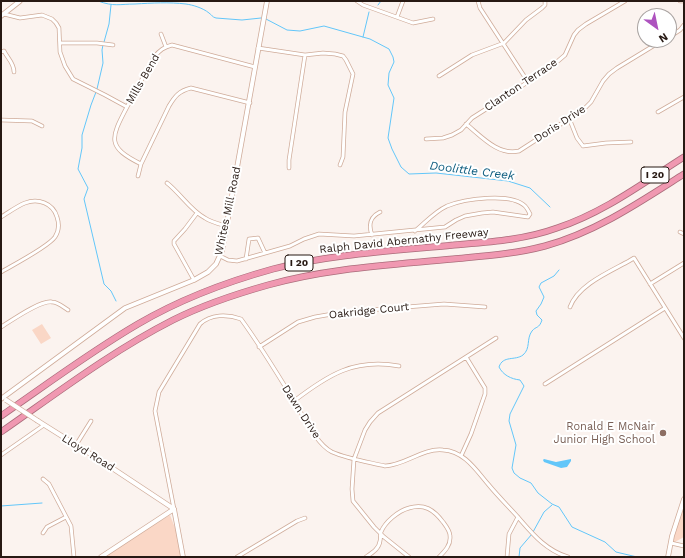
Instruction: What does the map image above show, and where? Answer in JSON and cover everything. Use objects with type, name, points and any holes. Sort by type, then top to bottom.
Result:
[{"type":"highway","name":"Ralph David Abernathy Freeway","points":[[1,416],[123,333],[167,309],[209,290],[253,275],[308,261],[349,255],[506,240],[545,232],[571,223],[602,208],[684,157]]},
{"type":"highway","name":"Ralph David Abernathy Freeway","points":[[1,432],[126,346],[175,320],[210,304],[269,284],[320,273],[374,266],[489,256],[546,246],[574,237],[601,225],[684,174]]},
{"type":"street","points":[[2,15],[20,1]]},
{"type":"street","name":"Whites Mill Road","points":[[2,399],[125,308],[194,280],[213,268],[220,256],[250,102],[267,1]]},
{"type":"street","points":[[357,1],[363,5],[413,23],[433,20]]},
{"type":"street","points":[[397,17],[403,1]]},
{"type":"street","points":[[478,1],[480,8],[528,82]]},
{"type":"street","points":[[439,76],[472,55],[504,43],[526,20],[545,5],[545,1]]},
{"type":"street","name":"Clanton Terrace","points":[[426,139],[443,138],[452,135],[472,118],[558,61],[565,55],[574,35],[582,27],[625,1]]},
{"type":"street","name":"Mills Bend","points":[[2,15],[20,18],[39,15],[49,17],[55,21],[60,32],[60,52],[74,80],[127,107],[154,57],[160,50],[172,45],[255,66]]},
{"type":"street","points":[[161,34],[166,47]]},
{"type":"street","points":[[61,43],[97,43],[113,45]]},
{"type":"street","points":[[258,48],[305,55],[323,53],[343,56],[353,74],[345,112],[340,166]]},
{"type":"street","name":"Doris Drive","points":[[466,124],[492,146],[501,150],[514,152],[519,151],[588,106],[603,81],[613,70],[650,48]]},
{"type":"street","points":[[1,52],[4,51],[14,66],[14,72]]},
{"type":"street","points":[[289,168],[305,55]]},
{"type":"street","points":[[138,176],[141,164],[169,106],[174,98],[182,91],[190,88],[250,102]]},
{"type":"street","points":[[658,112],[684,97]]},
{"type":"street","points":[[127,107],[115,130],[115,141],[120,152],[141,164]]},
{"type":"street","points":[[569,118],[577,138],[583,146],[631,142]]},
{"type":"street","points":[[1,120],[32,122],[42,126]]},
{"type":"street","points":[[167,183],[177,191],[197,213],[205,218],[226,226]]},
{"type":"street","points":[[220,256],[232,261],[246,259],[290,246],[319,234],[354,236],[415,231],[445,227],[465,216],[482,213],[493,212],[528,217],[530,214],[525,206],[516,201],[504,198],[474,199],[461,201],[446,207],[433,215],[415,231]]},
{"type":"street","points":[[1,217],[25,203],[40,201],[47,203],[56,212],[59,222],[57,233],[50,243],[1,272]]},
{"type":"street","points":[[372,235],[369,225],[375,215],[380,212]]},
{"type":"street","points":[[194,280],[174,244],[174,241],[183,232],[197,213]]},
{"type":"street","points":[[680,232],[684,234]]},
{"type":"street","points":[[246,259],[249,239],[258,238],[265,253]]},
{"type":"street","points":[[570,307],[575,297],[582,289],[634,258],[684,338]]},
{"type":"street","points":[[650,284],[684,263]]},
{"type":"street","points":[[1,327],[38,305],[51,301],[68,310]]},
{"type":"street","name":"Oakridge Court","points":[[259,347],[298,322],[315,317],[344,312],[444,304],[485,307]]},
{"type":"street","points":[[545,384],[665,308]]},
{"type":"street","name":"Dawn Drive","points":[[174,509],[155,411],[159,392],[202,323],[211,318],[233,316],[241,319],[319,440],[326,448],[332,452],[385,466],[392,465],[422,453],[434,450],[454,452],[468,461],[523,524],[546,546],[568,557]]},
{"type":"street","points":[[410,557],[380,533],[353,501],[352,489],[354,458],[365,430],[378,413],[496,338]]},
{"type":"street","points":[[461,456],[471,434],[485,394],[485,388],[466,357]]},
{"type":"street","points":[[294,401],[334,374],[347,368],[386,364],[399,366]]},
{"type":"street","name":"Lloyd Road","points":[[2,399],[174,509]]},
{"type":"street","points":[[76,445],[91,421]]},
{"type":"street","points":[[1,456],[44,425]]},
{"type":"street","points":[[43,480],[49,484],[71,526],[74,557]]},
{"type":"street","points":[[668,557],[684,499]]},
{"type":"street","points":[[366,557],[374,552],[379,545],[381,540],[380,533],[389,521],[402,511],[417,506],[430,509],[438,516],[449,531],[449,544],[439,557]]},
{"type":"street","points":[[101,557],[174,509],[183,557]]},
{"type":"street","points":[[43,533],[47,527],[66,517]]},
{"type":"street","points":[[507,557],[509,534],[518,517]]},
{"type":"street","points":[[237,557],[297,521],[305,518]]},
{"type":"street","points":[[671,543],[684,546]]},
{"type":"shaded area","points":[[42,324],[51,338],[41,344],[32,330]]},
{"type":"shaded area","points":[[684,502],[684,537],[673,543],[679,514]]},
{"type":"shaded area","points":[[170,515],[182,546],[184,557],[100,557]]},
{"type":"water","points":[[544,459],[556,462],[571,459],[571,461],[567,467],[561,468],[544,462]]},
{"type":"waterway","name":"Doolittle Creek","points":[[98,1],[117,5],[160,3],[186,4],[201,8],[216,18],[242,20],[261,18]]},
{"type":"waterway","points":[[378,5],[381,1]]},
{"type":"waterway","points":[[104,42],[109,24],[111,5]]},
{"type":"waterway","points":[[363,37],[369,12]]},
{"type":"waterway","name":"Doolittle Creek","points":[[266,19],[287,30],[300,31],[324,26],[370,39],[389,49],[394,62],[389,73],[388,85],[394,98],[388,138],[401,167],[409,174],[436,173],[508,181],[530,188],[550,207]]},
{"type":"waterway","points":[[97,89],[103,63],[103,45]]},
{"type":"waterway","points":[[96,92],[82,135],[82,148],[78,169],[88,188],[84,199],[104,284],[111,291],[116,301]]},
{"type":"waterway","name":"Doolittle Creek","points":[[559,270],[554,276],[541,283],[539,287],[544,297],[536,311],[537,315],[542,320],[540,325],[533,329],[530,334],[527,349],[520,357],[503,361],[499,367],[508,376],[513,379],[520,380],[524,386],[510,414],[509,421],[516,445],[512,468],[514,473],[520,478],[531,483],[538,493],[552,504],[559,507],[572,527],[605,542],[616,552],[637,557]]},
{"type":"waterway","points":[[1,506],[42,503]]},
{"type":"waterway","points":[[533,532],[544,512],[552,505]]},
{"type":"waterway","points":[[519,557],[520,548],[532,534]]},
{"type":"place","name":"Ronald E McNair Junior High School","points":[[663,433]]}]
